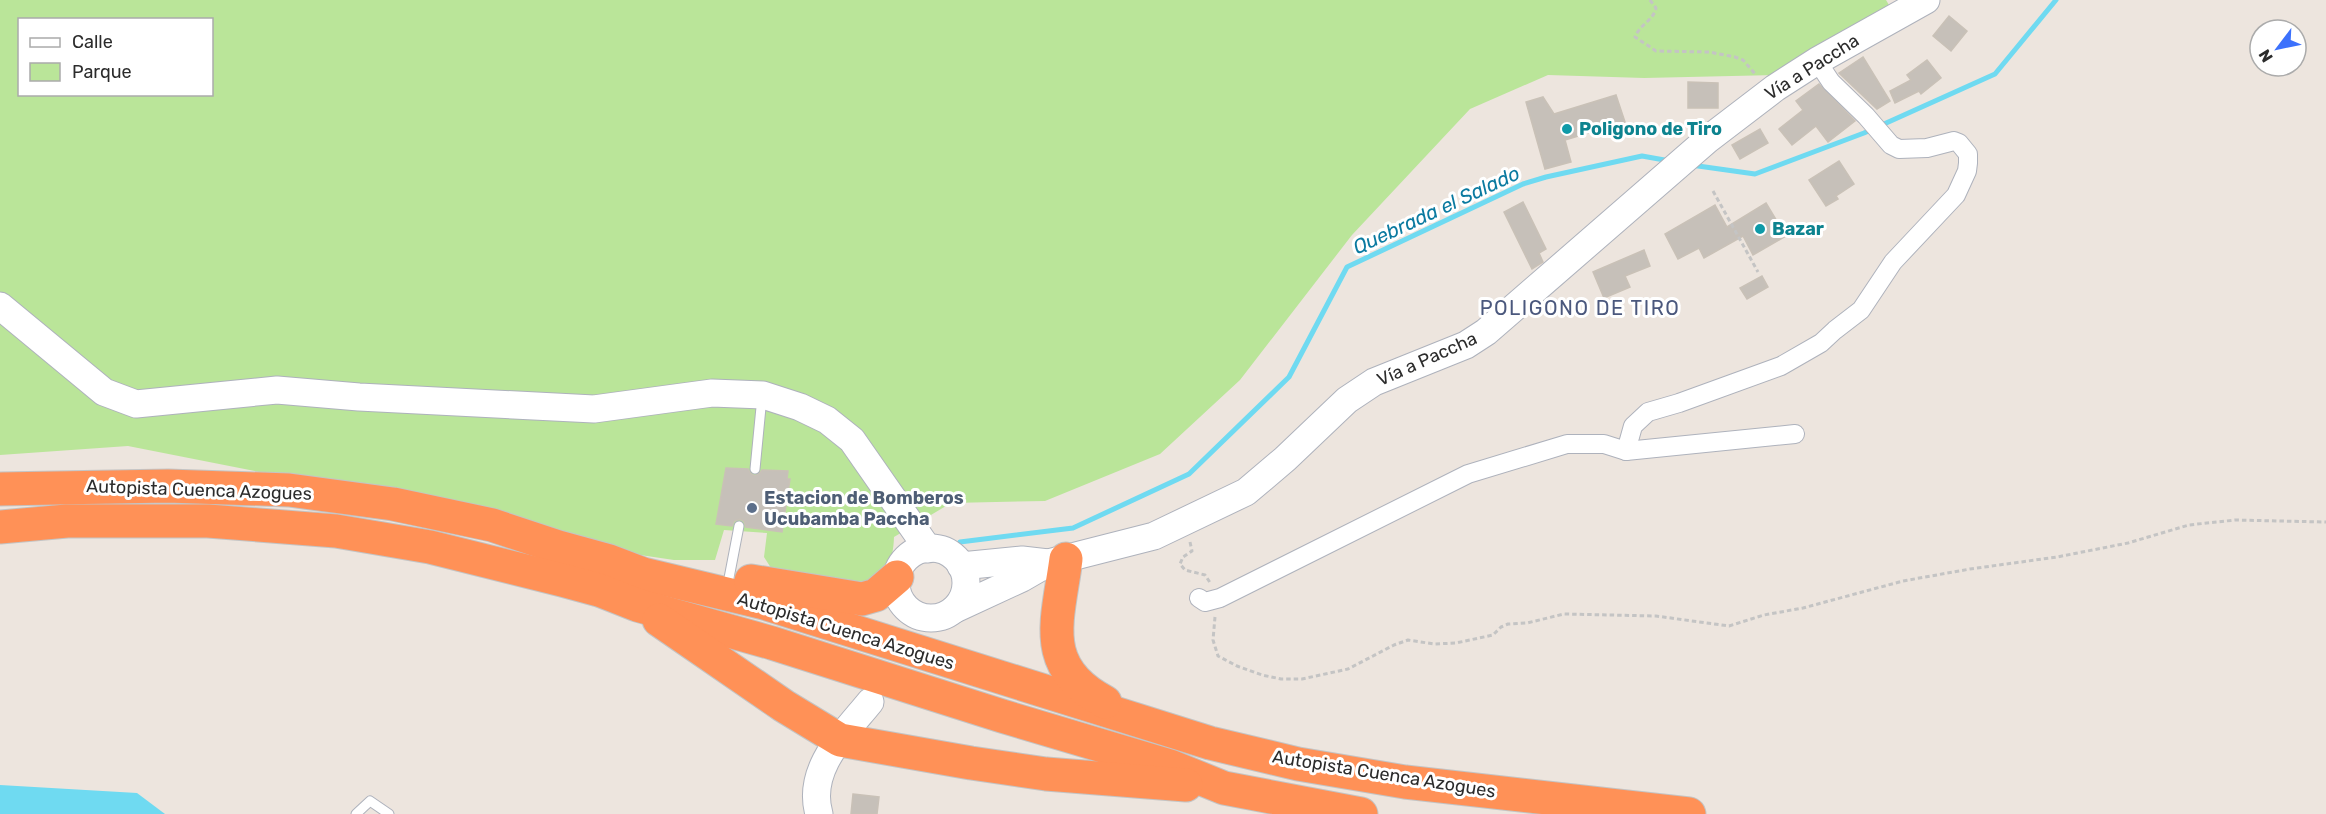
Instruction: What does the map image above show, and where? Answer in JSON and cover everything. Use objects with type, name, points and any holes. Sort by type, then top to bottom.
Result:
[{"type":"highway","name":"Autopista Cuenca Azogues","points":[[0,489],[168,486],[312,492],[457,516],[609,561],[643,574],[764,603],[815,618],[1210,743],[1298,764],[1344,772],[1453,788],[1689,814]]},
{"type":"highway","name":"Autopista Cuenca Azogues","points":[[0,527],[66,521],[171,520],[336,531],[421,545],[497,562],[772,643],[1002,716],[1170,766],[1224,788],[1361,814]]},
{"type":"highway","points":[[609,561],[861,599],[876,595],[897,577]]},
{"type":"highway","points":[[1057,561],[1055,631],[1060,658],[1075,682],[1086,692],[1158,727]]},
{"type":"highway","points":[[637,605],[784,706],[840,740],[1046,774],[1224,788]]},
{"type":"main road","name":"Vía a Paccha","points":[[956,609],[1057,561],[1154,536],[1246,492],[1285,459],[1347,399],[1374,382],[1466,345],[1486,332],[1682,163],[1775,88],[1817,60],[1926,0]]},
{"type":"main road","points":[[0,306],[104,392],[136,404],[277,390],[359,397],[594,409],[712,393],[763,395],[800,407],[826,420],[852,440],[928,549]]},
{"type":"main road","points":[[928,549],[947,552],[962,566],[966,577],[966,588],[962,600],[956,609],[936,618],[922,628],[915,614],[900,599],[897,577],[901,567],[917,552],[928,549]]},
{"type":"main road","name":"Vía a Paccha","points":[[962,566],[1022,561],[1057,561]]},
{"type":"main road","points":[[819,814],[817,807],[824,760],[870,702]]},
{"type":"street","points":[[1626,451],[1633,426],[1648,412],[1781,366],[1821,343],[1861,310],[1893,262],[1956,195],[1967,171],[1968,154],[1964,148],[1954,141],[1926,148],[1899,149],[1891,145],[1831,82],[1817,60]]},
{"type":"street","points":[[1199,598],[1205,602],[1220,598],[1468,474],[1567,444],[1604,444],[1626,451],[1796,434]]},
{"type":"lane","points":[[755,470],[763,395]]},
{"type":"lane","points":[[729,578],[739,526]]},
{"type":"lane","points":[[356,814],[370,801],[389,814]]},
{"type":"path","points":[[1650,0],[1656,8],[1654,17],[1639,28],[1635,37],[1656,51],[1709,52],[1735,57],[1743,60],[1756,75],[1775,88]]},
{"type":"path","points":[[1713,190],[1758,272]]},
{"type":"path","points":[[1154,536],[1165,542],[1192,542],[1192,551],[1183,556],[1180,564],[1185,570],[1205,575],[1220,598],[1215,614],[1213,640],[1218,656],[1262,675],[1281,679],[1302,679],[1348,669],[1408,640],[1434,644],[1456,643],[1493,635],[1508,624],[1527,623],[1564,614],[1656,616],[1729,626],[1764,615],[1803,608],[1903,581],[2056,557],[2128,543],[2189,525],[2235,520],[2326,522]]},
{"type":"green space","points":[[0,0],[1886,0],[1889,5],[1776,75],[1644,78],[1548,75],[1470,109],[1352,235],[1240,380],[1160,454],[1045,501],[951,503],[894,537],[890,561],[879,576],[866,587],[771,568],[764,557],[767,533],[724,530],[715,560],[674,560],[613,551],[467,513],[128,446],[0,455]]},
{"type":"water","points":[[0,785],[137,793],[165,814],[0,814]]},
{"type":"building","points":[[1949,16],[1967,31],[1951,51],[1933,36]]},
{"type":"building","points":[[1863,57],[1890,101],[1877,109],[1839,73]]},
{"type":"building","points":[[1927,60],[1941,78],[1921,94],[1919,91],[1895,103],[1890,91],[1911,80],[1907,75]]},
{"type":"building","points":[[1688,82],[1718,83],[1718,108],[1688,108]]},
{"type":"building","points":[[1819,84],[1855,121],[1828,142],[1816,126],[1792,145],[1779,129],[1803,110],[1796,101]]},
{"type":"building","name":"Poligono de Tiro","points":[[1616,95],[1625,122],[1565,140],[1571,162],[1545,169],[1526,102],[1543,97],[1554,114]]},
{"type":"building","points":[[1760,129],[1768,143],[1740,159],[1732,145]]},
{"type":"building","points":[[1839,161],[1854,184],[1836,196],[1838,199],[1826,206],[1809,180]]},
{"type":"building","name":"Poligono de Tiro","points":[[1523,202],[1546,249],[1539,253],[1543,262],[1532,269],[1504,212]]},
{"type":"building","points":[[1766,203],[1786,236],[1753,255],[1743,236],[1704,258],[1699,248],[1678,259],[1665,234],[1715,205],[1727,227]]},
{"type":"building","points":[[1644,250],[1650,266],[1625,276],[1630,287],[1604,298],[1593,272]]},
{"type":"building","points":[[1762,276],[1768,287],[1747,299],[1740,288]]},
{"type":"building","name":"Estacion de Bomberos Ucubamba Paccha","points":[[726,468],[748,469],[755,476],[762,470],[788,471],[787,479],[790,479],[782,532],[746,527],[744,521],[740,519],[734,521],[732,526],[716,524]]},
{"type":"building","points":[[853,794],[879,797],[877,814],[851,814]]},
{"type":"waterway","name":"Quebrada el Salado","points":[[1691,165],[1755,174],[1864,133],[1995,74],[2056,0]]},
{"type":"waterway","name":"Quebrada el Salado","points":[[960,542],[1073,528],[1189,474],[1289,377],[1347,267],[1523,184],[1642,156],[1670,161]]},
{"type":"place","name":"Poligono de Tiro","points":[[1567,129]]},
{"type":"place","name":"Bazar","points":[[1760,229]]},
{"type":"place","name":"Estacion de Bomberos Ucubamba Paccha","points":[[752,508]]},
{"type":"district","name":"POLIGONO DE TIRO","points":[[1580,308]]}]
